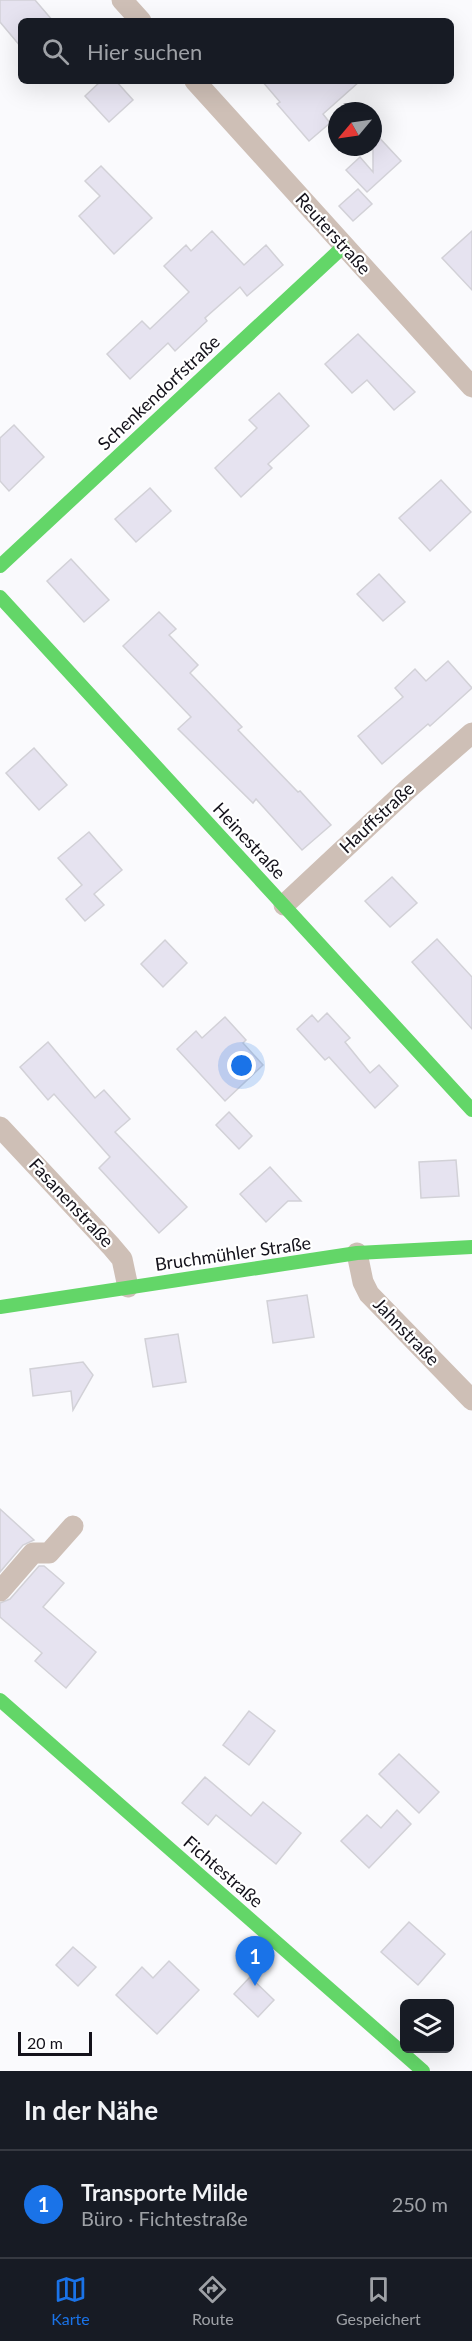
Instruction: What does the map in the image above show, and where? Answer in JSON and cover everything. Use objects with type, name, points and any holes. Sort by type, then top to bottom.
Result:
[{"type":"street","points":[[122,0],[138,18]]},
{"type":"street","name":"Reuterstraße","points":[[198,84],[472,387]]},
{"type":"street","name":"Schenkendorfstraße","points":[[0,566],[343,247]]},
{"type":"street","name":"Heinestraße","points":[[0,597],[472,1110]]},
{"type":"street","name":"Hauffstraße","points":[[284,905],[409,788],[472,733]]},
{"type":"street","name":"Fasanenstraße","points":[[0,1126],[111,1246],[122,1260],[129,1287]]},
{"type":"street","name":"Bruchmühler Straße","points":[[0,1307],[357,1253],[472,1247]]},
{"type":"street","name":"Jahnstraße","points":[[357,1253],[363,1282],[369,1294],[472,1400]]},
{"type":"street","points":[[0,1590],[33,1552],[49,1553],[73,1526]]},
{"type":"street","name":"Fichtestraße","points":[[0,1700],[423,2071]]},
{"type":"building","points":[[0,0],[35,0],[50,18],[18,18],[18,43],[0,22]]},
{"type":"building","points":[[98,84],[119,84],[133,100],[109,122],[85,96]]},
{"type":"building","points":[[265,84],[357,84],[336,102],[328,102],[328,110],[323,114],[328,120],[328,125],[309,141],[277,104],[280,102]]},
{"type":"building","points":[[382,141],[401,161],[367,192],[346,170],[360,157],[373,172],[373,156],[382,156]]},
{"type":"building","points":[[101,166],[152,218],[114,254],[79,216],[100,196],[85,181]]},
{"type":"building","points":[[358,189],[372,204],[353,221],[339,206]]},
{"type":"building","points":[[212,231],[244,265],[266,245],[283,265],[247,296],[240,287],[205,318],[207,321],[175,351],[168,343],[130,379],[107,354],[142,321],[150,329],[189,292],[164,266],[186,245],[191,251]]},
{"type":"building","points":[[472,231],[472,290],[442,258]]},
{"type":"building","points":[[358,334],[415,392],[394,410],[367,380],[352,393],[325,364]]},
{"type":"building","points":[[279,393],[309,426],[268,464],[272,468],[241,497],[215,468],[257,428],[249,420]]},
{"type":"building","points":[[14,425],[44,457],[9,491],[0,481],[0,438]]},
{"type":"building","points":[[441,480],[471,512],[430,551],[399,518]]},
{"type":"building","points":[[150,488],[171,511],[136,542],[115,519]]},
{"type":"building","points":[[71,559],[109,600],[84,622],[47,581]]},
{"type":"building","points":[[379,574],[405,602],[383,621],[357,594]]},
{"type":"building","points":[[159,612],[176,629],[169,635],[198,665],[190,673],[242,727],[238,730],[331,825],[302,850],[256,799],[253,803],[178,729],[191,717],[123,646]]},
{"type":"building","points":[[448,661],[472,688],[430,726],[428,724],[382,764],[358,736],[403,697],[395,688],[415,669],[426,681]]},
{"type":"building","points":[[34,748],[67,785],[39,810],[6,773]]},
{"type":"building","points":[[89,832],[122,870],[94,894],[104,905],[85,921],[66,899],[82,885],[58,858]]},
{"type":"building","points":[[392,877],[417,903],[390,927],[365,901]]},
{"type":"building","points":[[437,939],[472,977],[472,1029],[412,962]]},
{"type":"building","points":[[165,940],[187,963],[163,987],[141,964]]},
{"type":"building","points":[[327,1013],[350,1038],[345,1042],[370,1073],[379,1065],[398,1086],[375,1108],[329,1057],[325,1060],[297,1029],[312,1015],[318,1022]]},
{"type":"building","points":[[225,1017],[246,1040],[243,1043],[263,1065],[225,1101],[177,1049],[196,1031],[202,1038]]},
{"type":"building","points":[[48,1042],[95,1098],[104,1090],[130,1119],[115,1132],[187,1207],[159,1233],[99,1168],[110,1157],[54,1094],[48,1100],[20,1067]]},
{"type":"building","points":[[229,1112],[252,1136],[239,1149],[216,1125]]},
{"type":"building","points":[[456,1160],[459,1196],[421,1198],[419,1162]]},
{"type":"building","points":[[270,1167],[301,1201],[288,1201],[266,1222],[240,1194]]},
{"type":"building","points":[[307,1295],[314,1337],[273,1343],[267,1301]]},
{"type":"building","points":[[178,1334],[186,1382],[153,1387],[145,1339]]},
{"type":"building","points":[[83,1362],[93,1375],[73,1410],[71,1391],[33,1396],[30,1369]]},
{"type":"building","points":[[0,1509],[34,1540],[23,1545],[0,1572]]},
{"type":"building","points":[[39,1566],[44,1566],[64,1583],[43,1607],[96,1652],[66,1688],[35,1661],[42,1653],[0,1617],[0,1603],[10,1599]]},
{"type":"building","points":[[249,1711],[275,1731],[249,1765],[223,1745]]},
{"type":"building","points":[[399,1754],[439,1792],[419,1813],[379,1774]]},
{"type":"building","points":[[205,1777],[251,1816],[263,1802],[301,1833],[276,1864],[216,1815],[208,1825],[182,1803]]},
{"type":"building","points":[[397,1810],[411,1824],[369,1868],[341,1841],[367,1815],[381,1828]]},
{"type":"building","points":[[409,1922],[445,1954],[418,1985],[381,1952]]},
{"type":"building","points":[[73,1947],[96,1967],[78,1986],[56,1965]]},
{"type":"building","points":[[169,1961],[199,1990],[157,2034],[116,1995],[142,1967],[153,1978]]},
{"type":"building","points":[[250,1977],[274,2000],[258,2017],[234,1994]]},
{"type":"traffic: fast","points":[[0,566],[343,247]]},
{"type":"traffic: fast","points":[[0,597],[472,1110]]},
{"type":"traffic: fast","points":[[0,1307],[357,1253],[472,1247]]},
{"type":"traffic: fast","points":[[0,1700],[423,2071]]},
{"type":"place","name":"Transporte Milde","points":[[255,1986]]}]
